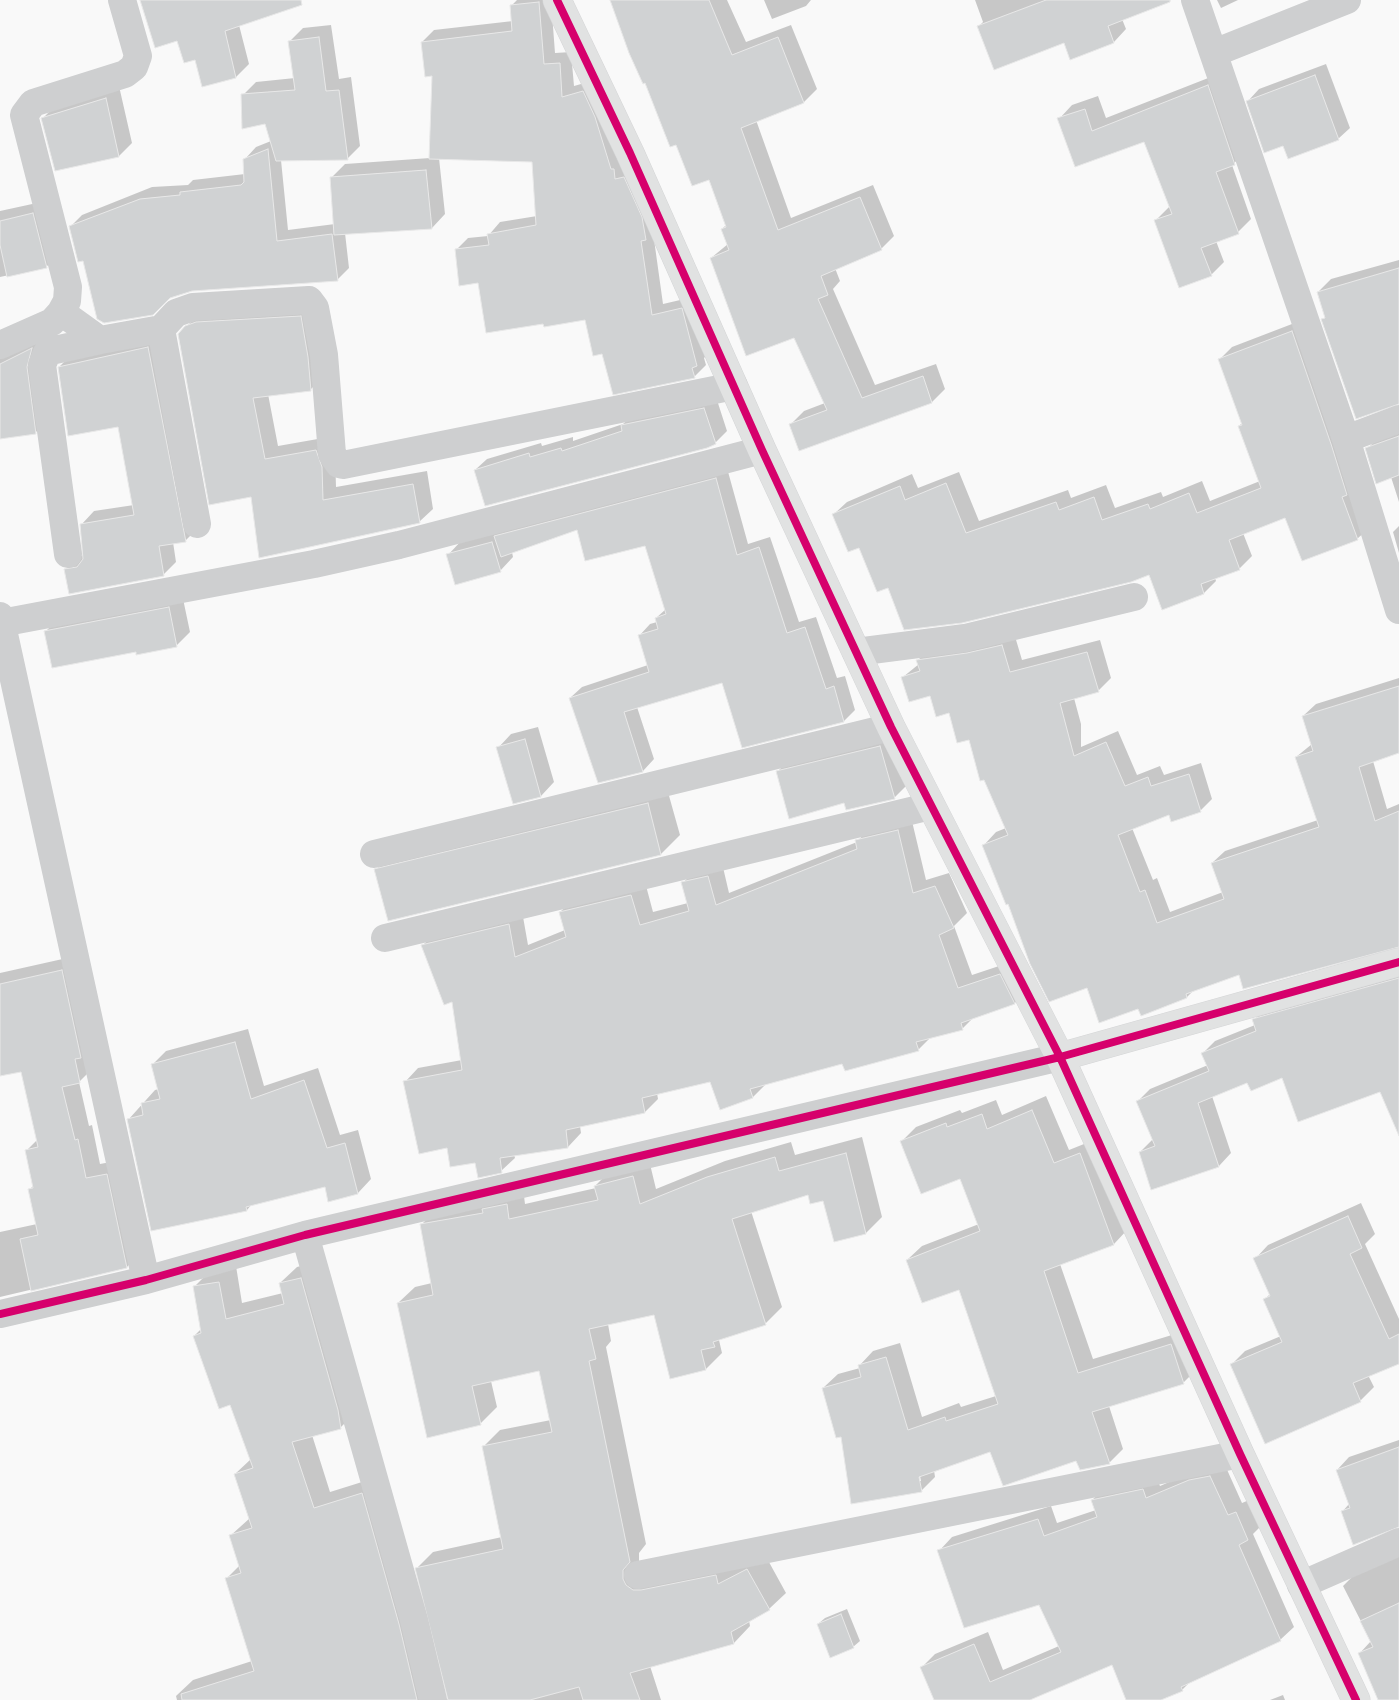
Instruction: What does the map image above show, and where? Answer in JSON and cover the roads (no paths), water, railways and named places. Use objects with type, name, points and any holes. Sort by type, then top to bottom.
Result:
[{"type":"street","points":[[0,345],[52,322],[61,312],[67,301],[68,288],[24,115],[33,103],[125,74],[134,67],[138,56],[122,0]]},
{"type":"street","points":[[556,0],[630,153],[762,450],[891,727],[1060,1056],[1240,1454],[1356,1700]]},
{"type":"street","points":[[1195,0],[1346,440],[1399,610]]},
{"type":"street","points":[[1214,53],[1347,0]]},
{"type":"street","points":[[68,554],[42,365],[47,353],[100,340],[161,329],[176,313],[194,307],[309,300],[315,308],[324,355],[332,454],[339,464],[343,466],[734,386]]},
{"type":"street","points":[[61,312],[100,340]]},
{"type":"street","points":[[161,329],[197,524]]},
{"type":"street","points":[[1346,440],[1399,419]]},
{"type":"street","points":[[146,1280],[1,620],[333,560],[399,545],[762,450]]},
{"type":"street","points":[[856,652],[966,638],[1134,597]]},
{"type":"street","points":[[374,854],[891,727]]},
{"type":"street","points":[[385,938],[931,806]]},
{"type":"street","points":[[0,1314],[146,1280],[304,1235],[1060,1056],[1399,962]]},
{"type":"street","points":[[304,1235],[414,1620],[433,1700]]},
{"type":"street","points":[[638,1575],[1240,1454]]},
{"type":"street","points":[[1301,1585],[1399,1542]]}]
